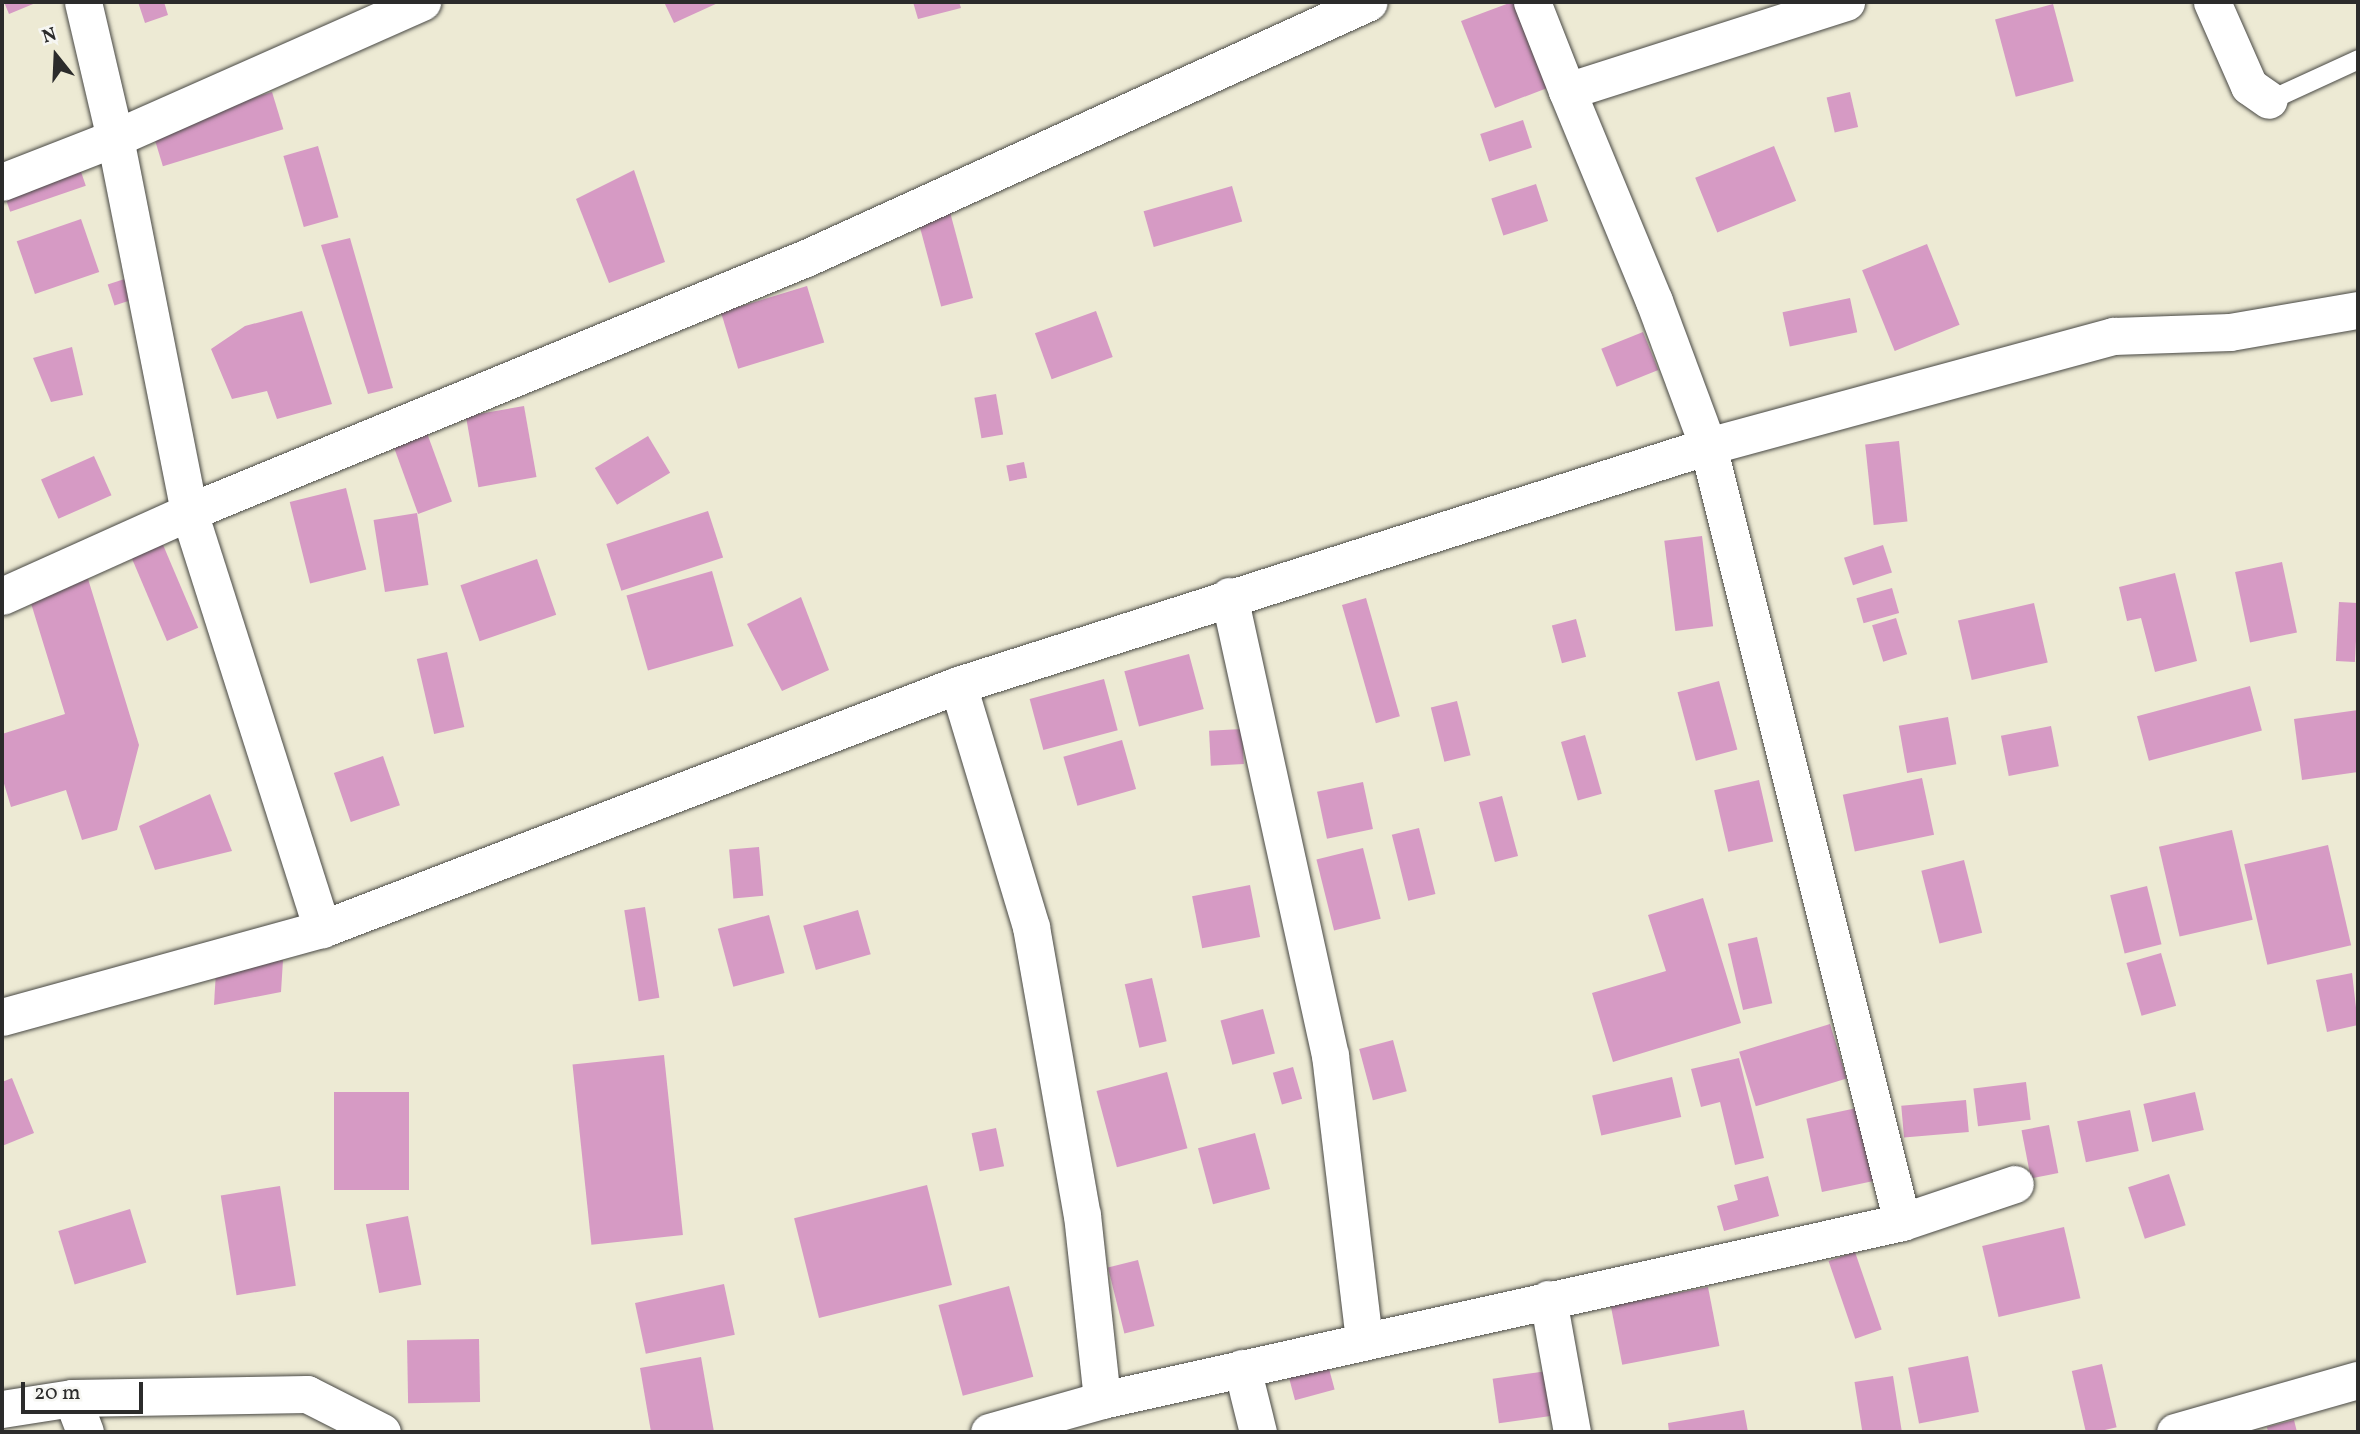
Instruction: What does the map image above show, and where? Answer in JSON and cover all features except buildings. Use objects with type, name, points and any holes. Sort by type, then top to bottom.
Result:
[{"type":"street","points":[[83,2],[115,138],[190,512],[322,929]]},
{"type":"street","points":[[2,182],[115,138],[422,2]]},
{"type":"street","points":[[2,596],[190,512],[806,258],[1369,2]]},
{"type":"street","points":[[1532,2],[1654,301],[1708,446],[1902,1222]]},
{"type":"street","points":[[1567,90],[1846,2]]},
{"type":"street","points":[[2211,2],[2249,86],[2269,100]]},
{"type":"street","points":[[2,1017],[322,929],[958,685],[1229,596],[1708,446],[2113,336],[2230,332],[2358,310]]},
{"type":"street","points":[[1229,596],[1330,1055],[1364,1340]]},
{"type":"street","points":[[958,685],[1031,928],[1082,1215],[1102,1400]]},
{"type":"street","points":[[989,1432],[1102,1400],[1902,1222],[2015,1184]]},
{"type":"street","points":[[1548,1299],[1572,1432]]},
{"type":"street","points":[[1242,1368],[1258,1432]]},
{"type":"street","points":[[2175,1432],[2358,1380]]},
{"type":"street","points":[[2,1409],[72,1398],[307,1394],[382,1432]]},
{"type":"street","points":[[72,1398],[85,1432]]},
{"type":"lane","points":[[2269,100],[2358,59]]}]
